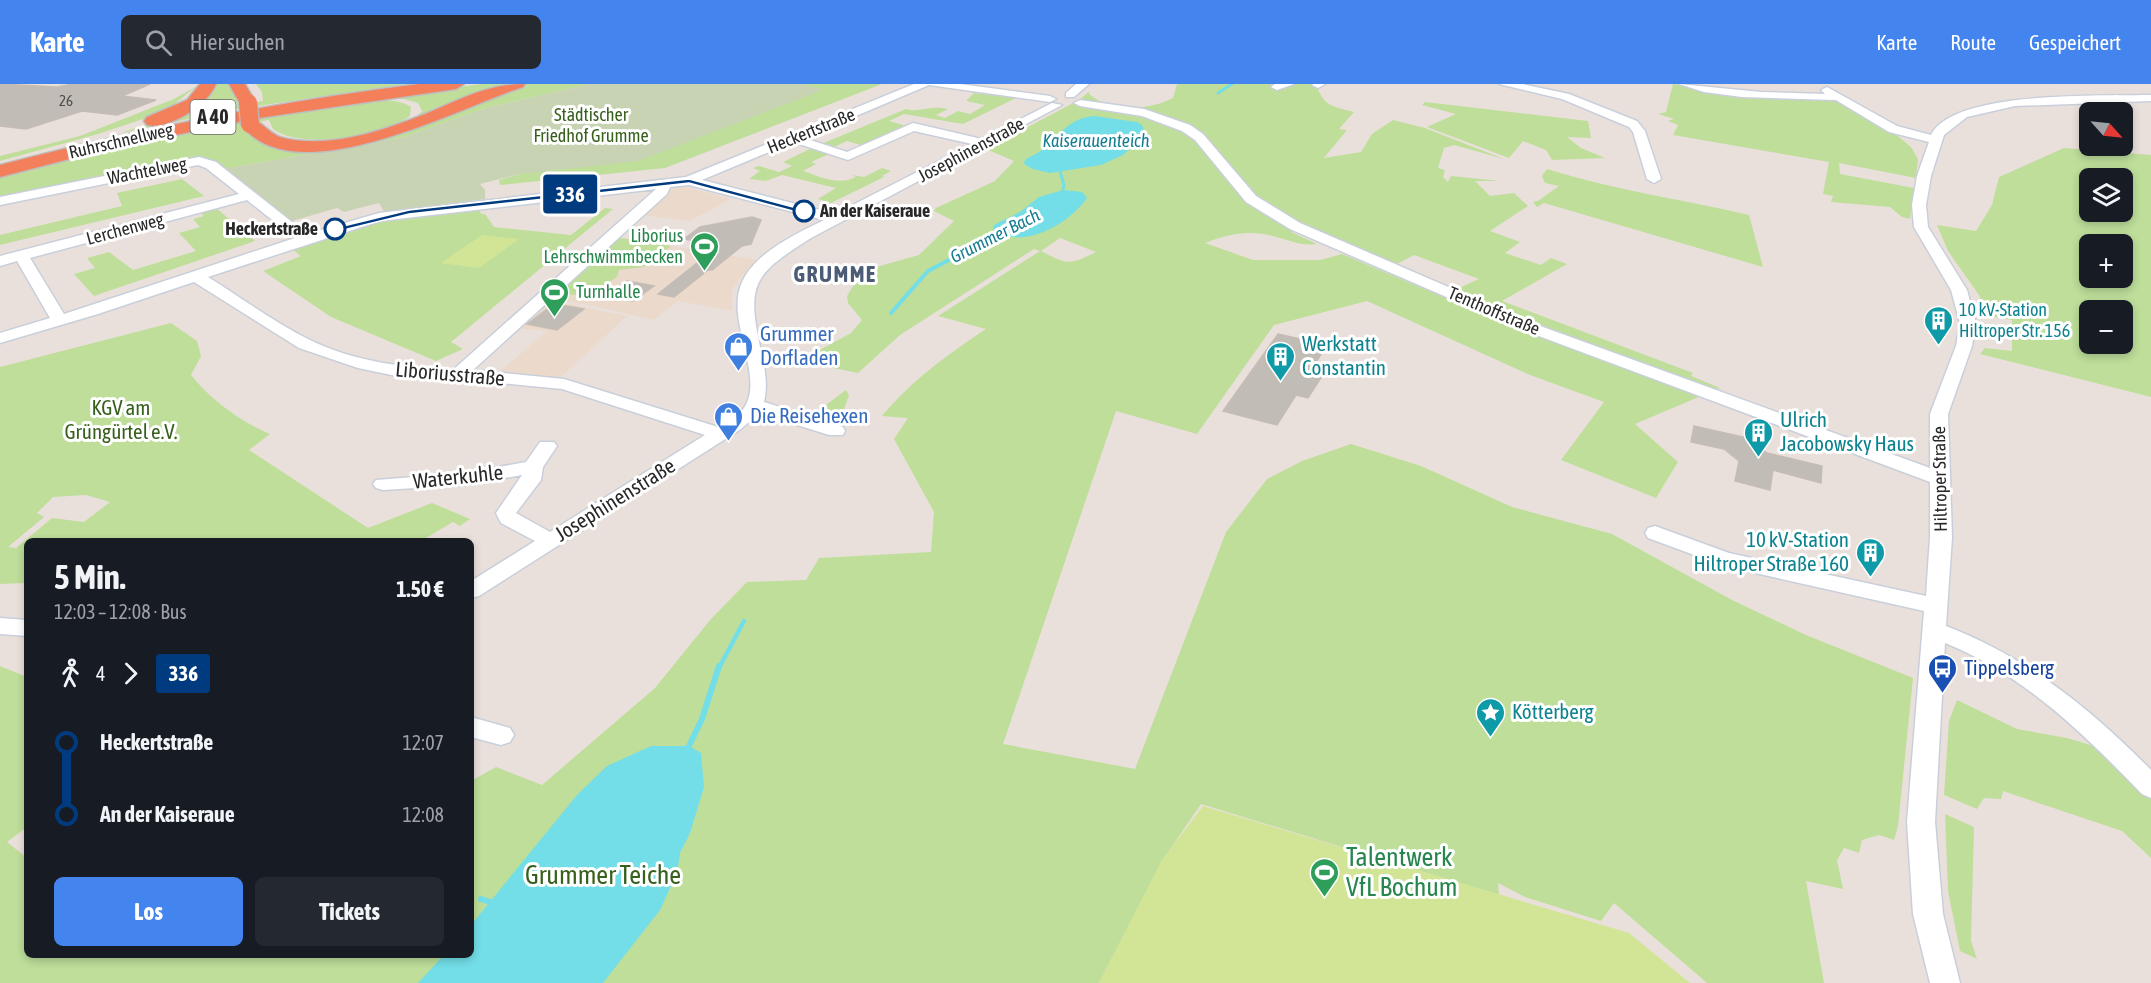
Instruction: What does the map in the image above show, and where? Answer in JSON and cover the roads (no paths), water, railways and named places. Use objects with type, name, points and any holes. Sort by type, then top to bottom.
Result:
[{"type":"highway","points":[[0,166],[164,117],[196,100],[205,93],[208,84]]},
{"type":"highway","points":[[237,84],[253,102]]},
{"type":"highway","points":[[251,84],[256,123],[261,136],[283,143],[310,145],[355,141],[404,128],[469,99],[517,84]]},
{"type":"highway","name":"Ruhrschnellweg","points":[[0,166],[206,119],[428,84]]},
{"type":"highway","name":"Ruhrschnellweg","points":[[0,171],[155,133],[337,100],[456,84]]},
{"type":"highway","points":[[256,123],[286,138],[325,140],[387,129],[410,120],[417,110],[412,103],[397,99],[337,100]]},
{"type":"street","name":"Heckertstraße","points":[[0,338],[60,321],[306,239],[393,214],[689,181],[924,84]]},
{"type":"street","points":[[934,84],[1053,102]]},
{"type":"street","points":[[1505,84],[1565,96],[1633,124],[1639,131],[1654,172],[1654,179]]},
{"type":"street","points":[[1685,84],[1838,98]]},
{"type":"street","points":[[1818,84],[1893,129],[1934,140],[1944,126],[1952,120],[1999,105],[2043,101],[2151,98]]},
{"type":"street","name":"Josephinenstraße","points":[[474,589],[720,434],[740,420],[754,405],[757,390],[746,307],[747,289],[750,280],[784,249],[836,219],[984,142],[1053,102],[1078,94]]},
{"type":"street","name":"Tenthoffstraße","points":[[1078,94],[1186,128],[1199,137],[1251,199],[1280,219],[1554,337],[1939,478]]},
{"type":"street","points":[[792,138],[848,156],[913,127],[984,142]]},
{"type":"street","name":"Hiltroper Straße","points":[[1934,140],[1920,195],[1919,219],[1931,248],[1959,290],[1968,323],[1964,346],[1939,414],[1941,537],[1921,822],[1929,914],[1945,983]]},
{"type":"street","name":"Wachtelweg","points":[[0,201],[192,162],[211,165],[306,239]]},
{"type":"street","points":[[689,181],[836,219]]},
{"type":"street","points":[[458,374],[662,191],[664,184]]},
{"type":"street","name":"Lerchenweg","points":[[0,261],[249,195]]},
{"type":"street","points":[[22,256],[60,321]]},
{"type":"street","name":"Liboriusstraße","points":[[196,276],[305,344],[388,369],[564,384],[720,434]]},
{"type":"street","points":[[754,405],[836,431]]},
{"type":"street","name":"Waterkuhle","points":[[547,446],[533,467],[531,480],[506,513],[508,518],[550,541]]},
{"type":"street","name":"Waterkuhle","points":[[383,484],[465,479],[533,467]]},
{"type":"street","points":[[1655,533],[1724,559],[1935,618],[2036,682],[2124,759],[2151,787]]},
{"type":"street","points":[[0,626],[24,628]]},
{"type":"street","points":[[474,728],[501,735]]},
{"type":"water","name":"Kaiserauenteich","points":[[1094,116],[1137,122],[1142,125],[1145,134],[1123,155],[1101,165],[1050,173],[1024,164],[1025,160],[1042,150],[1065,128],[1085,117]]},
{"type":"water","points":[[1063,190],[1082,192],[1087,198],[1069,217],[1057,225],[1031,236],[1018,237],[1005,235],[993,229],[994,225],[1020,212],[1039,197]]},
{"type":"water","points":[[651,746],[689,746],[701,753],[704,787],[690,833],[680,853],[677,873],[660,910],[603,983],[418,983],[441,958],[474,958],[474,921],[577,795],[607,766]]},
{"type":"waterway","name":"Grummer Bach","points":[[1218,93],[1232,84]]},
{"type":"waterway","name":"Grummer Bach","points":[[1059,168],[1064,185],[1062,194]]},
{"type":"waterway","name":"Grummer Bach","points":[[891,313],[928,271],[1004,231],[1001,232]]},
{"type":"waterway","name":"Grummer Bach","points":[[719,668],[744,621]]},
{"type":"waterway","name":"Grummer Bach","points":[[687,750],[702,719],[719,666]]},
{"type":"waterway","points":[[481,899],[496,904]]},
{"type":"place","name":"An der Kaiseraue","points":[[804,211]]},
{"type":"place","name":"Heckertstraße","points":[[335,229]]},
{"type":"place","name":"Liborius Lehrschwimmbecken","points":[[704,272]]},
{"type":"place","name":"Turnhalle","points":[[555,318]]},
{"type":"place","name":"10 kV-Station Hiltroper Str. 156","points":[[1938,346]]},
{"type":"place","name":"Grummer Dorfladen","points":[[739,372]]},
{"type":"place","name":"Werkstatt Constantin","points":[[1281,382]]},
{"type":"place","name":"Die Reisehexen","points":[[729,442]]},
{"type":"place","name":"Ulrich Jacobowsky Haus","points":[[1759,458]]},
{"type":"place","name":"10 kV-Station Hiltroper Straße 160","points":[[1870,578]]},
{"type":"place","name":"Tippelsberg","points":[[1943,694]]},
{"type":"place","name":"Kötterberg","points":[[1491,738]]},
{"type":"place","name":"Talentwerk VfL Bochum","points":[[1325,898]]},
{"type":"district","name":"GRUMME","points":[[835,274]]},
{"type":"park label","name":"Städtischer Friedhof Grumme","points":[[591,126]]},
{"type":"park label","name":"KGV am Grüngürtel e.V.","points":[[121,420]]},
{"type":"park label","name":"Grummer Teiche","points":[[603,875]]}]
